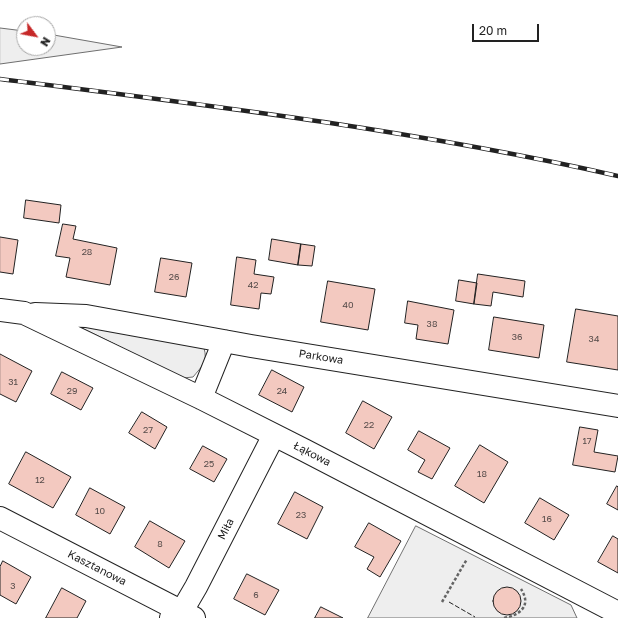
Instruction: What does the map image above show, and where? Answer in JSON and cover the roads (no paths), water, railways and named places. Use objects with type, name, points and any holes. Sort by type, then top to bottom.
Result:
[{"type":"street","name":"Łąkowa","points":[[0,310],[24,313],[201,398],[618,613]]},
{"type":"street","name":"Parkowa","points":[[24,313],[86,316],[224,341],[618,406]]},
{"type":"street","points":[[201,398],[224,341]]},
{"type":"street","name":"Miła","points":[[182,616],[274,435]]},
{"type":"street","name":"Kasztanowa","points":[[0,518],[182,616]]},
{"type":"railway","points":[[0,79],[233,109],[387,132],[464,145],[618,176]]}]
